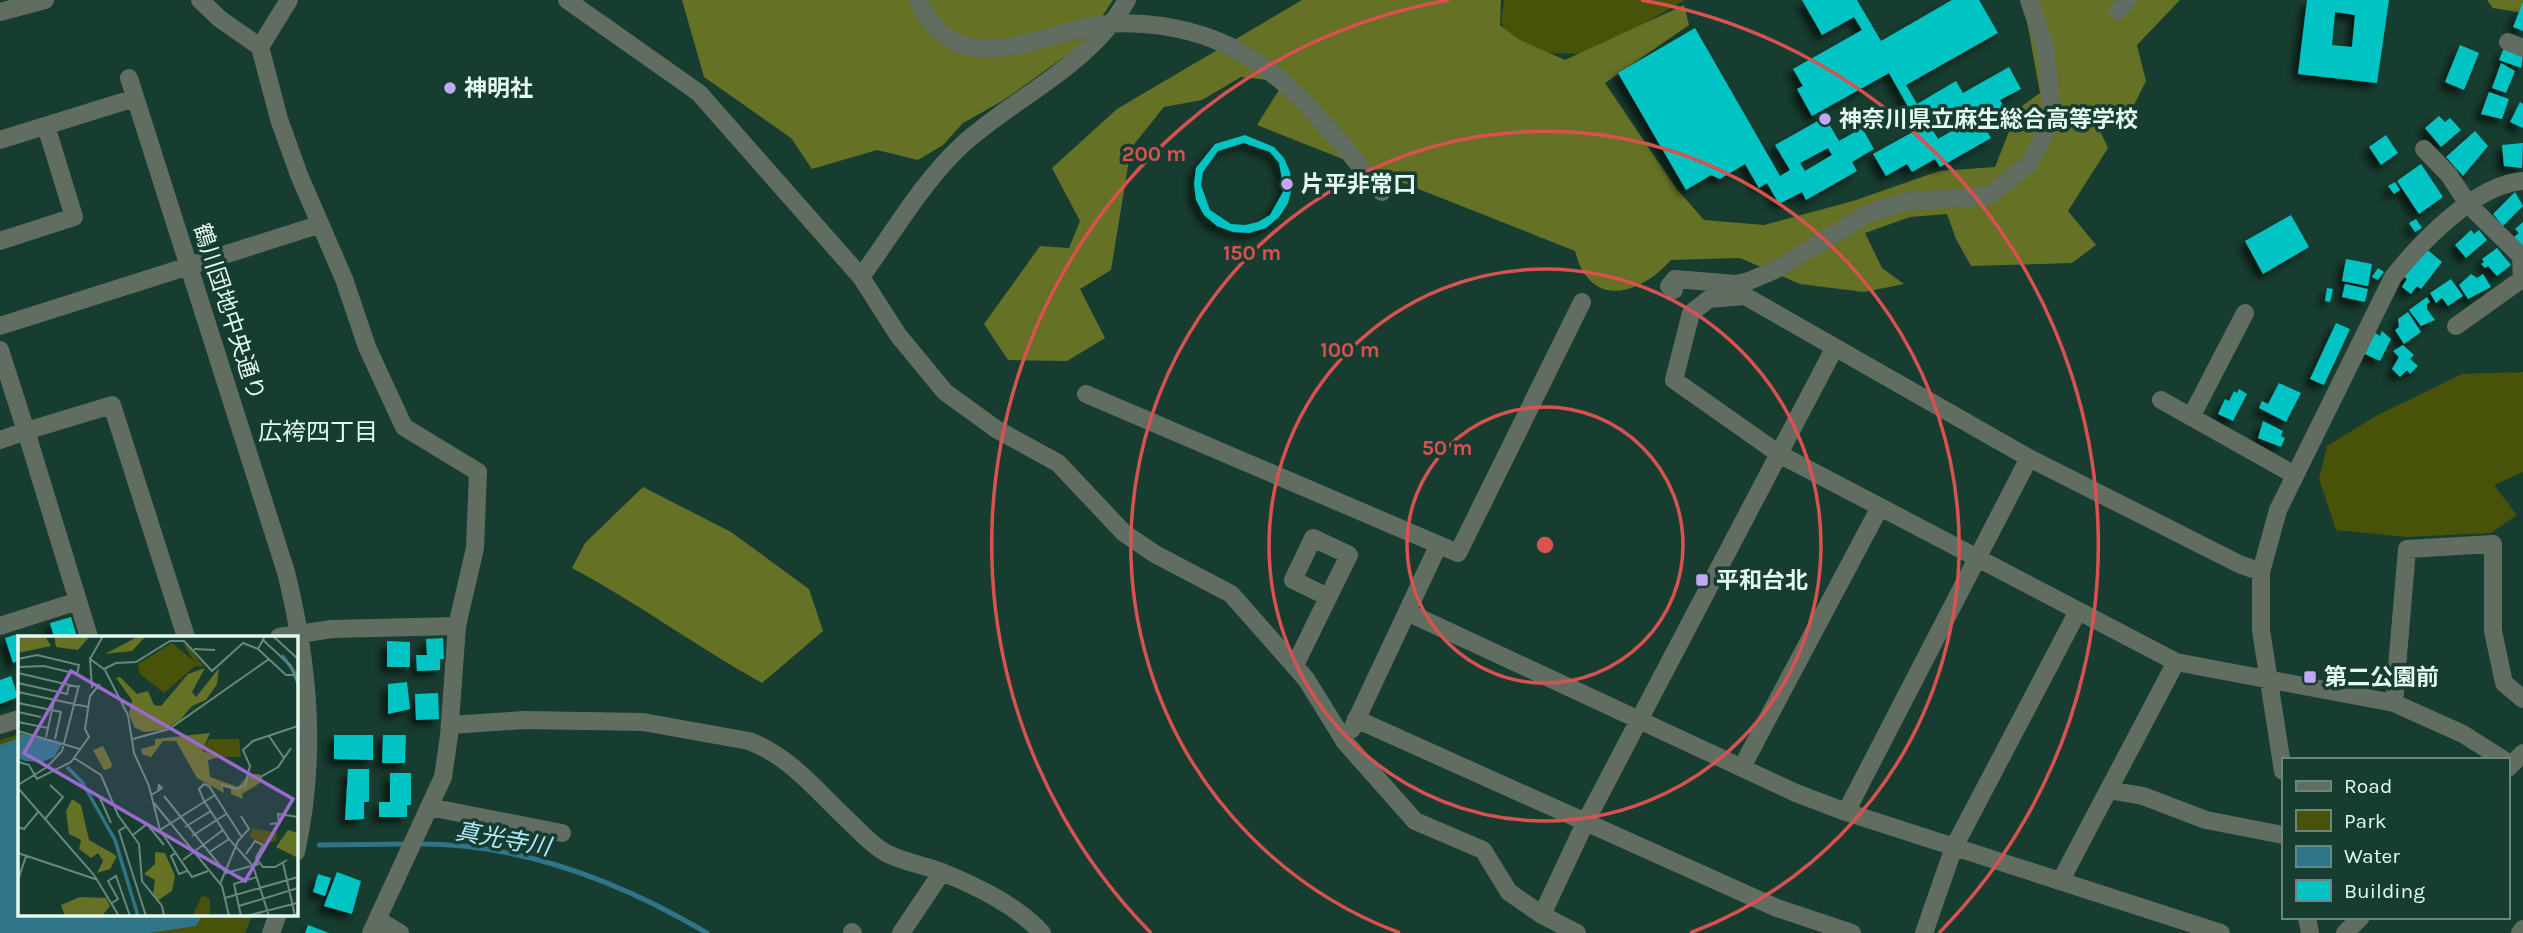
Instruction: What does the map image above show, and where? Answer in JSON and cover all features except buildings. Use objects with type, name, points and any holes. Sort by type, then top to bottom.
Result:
[{"type":"street","points":[[0,12],[45,0]]},
{"type":"street","points":[[200,0],[220,19],[260,47],[279,119],[318,225],[344,279],[367,347],[404,427],[478,472],[475,548],[457,626],[450,726],[443,777],[374,926],[400,933]]},
{"type":"street","points":[[260,47],[289,0]]},
{"type":"street","points":[[566,0],[699,93],[861,277],[898,335],[945,392],[996,429],[1058,463],[1135,540],[1231,594],[1295,665],[1345,742],[1415,821],[1483,850],[1509,892],[1542,915],[1577,933]]},
{"type":"street","points":[[918,0],[933,23],[950,37],[971,47],[983,49],[1025,46],[1088,27],[1147,24],[1185,30],[1247,55],[1294,91],[1382,192]]},
{"type":"street","points":[[861,277],[961,146],[1004,110],[1075,61],[1111,24],[1126,0]]},
{"type":"street","points":[[1674,290],[1669,286],[1675,279],[1743,283],[1777,269],[1867,214],[1903,202],[1988,196],[2028,165],[2053,119],[2045,47],[2029,0]]},
{"type":"street","name":"鶴川団地中央通り","points":[[129,78],[286,572],[301,632],[309,727],[304,802],[298,840]]},
{"type":"street","points":[[0,140],[135,98]]},
{"type":"street","points":[[0,241],[74,217],[46,126]]},
{"type":"street","points":[[2424,149],[2449,175],[2469,204],[2521,256],[2522,279],[2456,326]]},
{"type":"street","points":[[2282,765],[2261,630],[2260,572],[2270,531],[2393,277],[2415,249],[2469,204],[2504,186],[2523,181]]},
{"type":"street","points":[[0,326],[318,225]]},
{"type":"street","points":[[2260,572],[2239,564],[2029,458],[1745,296],[1709,299],[1695,305],[1691,313],[1674,380],[1779,454],[2176,662],[2394,703],[2463,734],[2503,758]]},
{"type":"street","points":[[1086,394],[1435,552],[1458,553],[1582,302]]},
{"type":"street","points":[[2190,417],[2245,313]]},
{"type":"street","points":[[1542,915],[1585,822],[1834,349]]},
{"type":"street","points":[[0,350],[89,636]]},
{"type":"street","points":[[2161,400],[2295,475]]},
{"type":"street","points":[[0,440],[112,405],[186,636]]},
{"type":"street","points":[[1846,812],[2029,458]]},
{"type":"street","points":[[1742,767],[1880,507]]},
{"type":"street","points":[[2394,703],[2407,549],[2493,544],[2493,631],[2504,683],[2523,699]]},
{"type":"street","points":[[1345,742],[1435,552]]},
{"type":"street","points":[[1295,665],[1328,597]]},
{"type":"street","points":[[0,626],[78,601]]},
{"type":"street","points":[[1924,933],[1954,847],[2078,611]]},
{"type":"street","points":[[1407,612],[1742,767],[1846,812],[2221,933]]},
{"type":"street","points":[[283,636],[301,632],[457,626]]},
{"type":"street","points":[[2061,880],[2176,662]]},
{"type":"street","points":[[0,726],[18,719]]},
{"type":"street","points":[[1356,719],[1777,908],[1852,933]]},
{"type":"street","points":[[450,726],[525,720],[618,721],[749,741],[764,747],[800,772],[872,843],[886,853],[942,872],[1016,909],[1042,933]]},
{"type":"street","points":[[2108,790],[2143,796],[2206,820],[2282,835]]},
{"type":"street","points":[[429,807],[531,816],[562,833]]},
{"type":"street","points":[[901,933],[942,872]]},
{"type":"street","points":[[271,933],[277,916]]},
{"type":"street","points":[[2346,933],[2359,919]]},
{"type":"green space","points":[[682,0],[1113,0],[1085,42],[1004,100],[963,123],[943,145],[918,160],[877,150],[812,169],[791,138],[704,77]]},
{"type":"green space","points":[[1302,0],[1501,0],[1500,25],[1518,39],[1565,60],[1684,5],[1689,25],[1605,83],[1676,188],[1704,220],[1764,225],[1853,201],[1939,171],[1995,167],[2018,109],[2040,93],[2024,5],[2027,0],[2180,0],[2137,45],[2146,81],[2125,123],[2096,122],[2108,148],[2068,211],[2096,245],[2072,263],[1971,266],[1956,239],[1947,214],[1910,217],[1865,233],[1882,268],[1904,284],[1864,292],[1800,284],[1740,258],[1671,260],[1645,282],[1617,291],[1604,289],[1592,282],[1582,270],[1575,251],[1257,125],[1284,82],[1241,77],[1202,100],[1164,107],[1131,148],[1111,270],[1080,289],[1105,338],[1067,361],[1008,360],[984,324],[1040,246],[1069,248],[1080,221],[1052,168],[1117,109]]},
{"type":"green space","points":[[1504,0],[1685,0],[1591,54],[1530,53],[1512,44],[1501,22]]},
{"type":"green space","points":[[2487,0],[2523,0],[2523,13],[2493,8]]},
{"type":"green space","points":[[2523,372],[2523,472],[2494,485],[2517,515],[2491,533],[2406,537],[2336,530],[2319,479],[2327,446],[2376,416],[2462,374]]},
{"type":"green space","points":[[643,487],[731,532],[809,589],[823,631],[762,683],[572,568],[585,543]]},
{"type":"green space","points":[[18,734],[18,916],[252,916],[245,933],[0,933],[0,740]]},
{"type":"water","points":[[18,738],[18,916],[202,916],[196,926],[149,933],[0,933],[0,745]]},
{"type":"waterway","name":"真光寺川","points":[[319,845],[407,844]]},
{"type":"waterway","name":"真光寺川","points":[[417,844],[494,850],[568,869],[639,897],[707,933]]},
{"type":"place","name":"神明社","points":[[450,88]]},
{"type":"place","name":"神奈川県立麻生総合高等学校","points":[[1825,119]]},
{"type":"place","name":"片平非常口","points":[[1287,184]]},
{"type":"place","name":"平和台北","points":[[1702,580]]},
{"type":"place","name":"第二公園前","points":[[2310,677]]},
{"type":"district","name":"広袴四丁目","points":[[318,432]]}]
